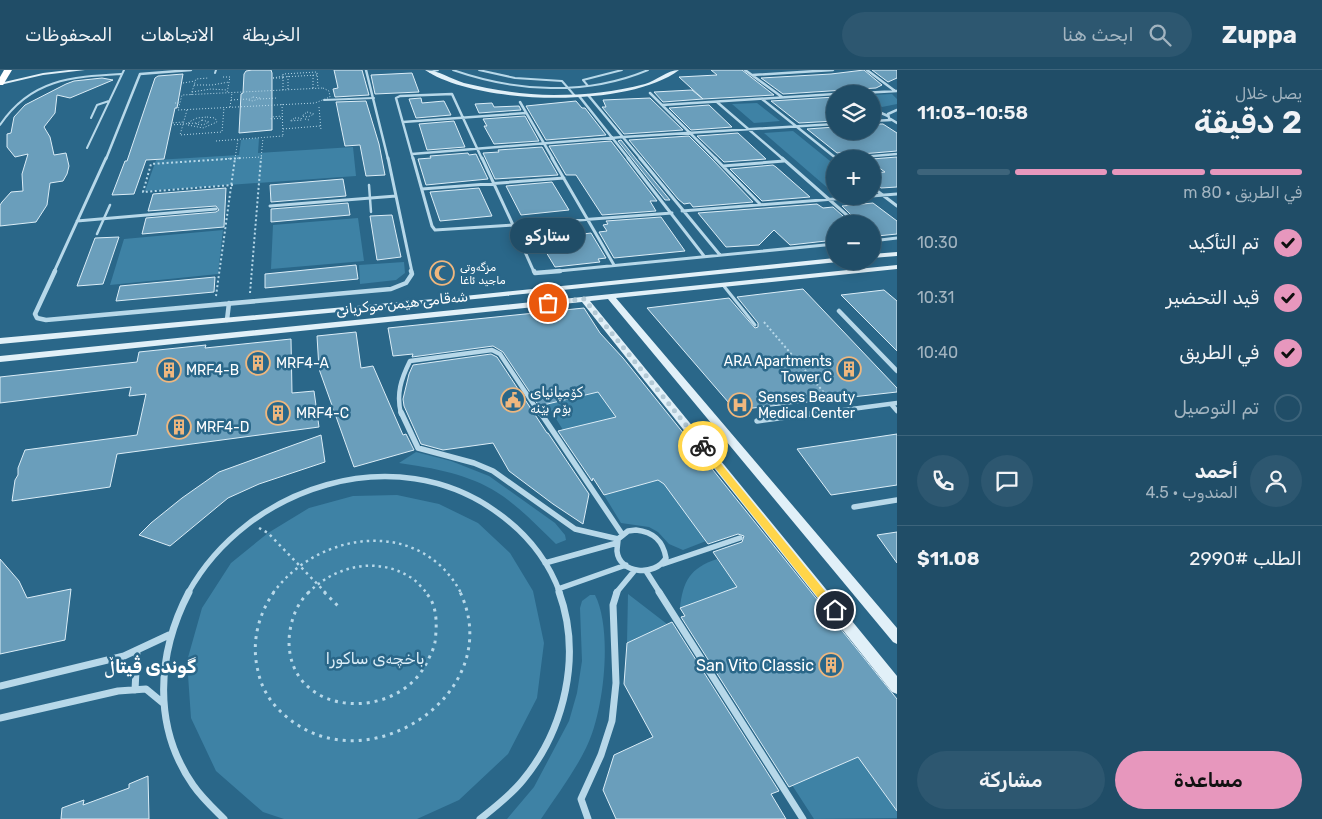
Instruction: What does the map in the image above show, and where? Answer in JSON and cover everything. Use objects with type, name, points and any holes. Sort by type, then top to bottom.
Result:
[{"type":"highway","points":[[0,84],[8,70]]},
{"type":"street","points":[[0,84],[64,71],[83,70]]},
{"type":"street","points":[[191,70],[140,74],[111,148],[35,314],[37,318],[46,320],[391,289],[406,283],[412,274],[374,98],[366,70]]},
{"type":"street","points":[[428,71],[462,84],[494,91],[526,95],[577,96],[644,86],[665,78],[677,70]]},
{"type":"street","points":[[745,70],[782,98]]},
{"type":"street","points":[[752,75],[833,70]]},
{"type":"street","points":[[867,70],[896,91]]},
{"type":"street","points":[[881,92],[896,91]]},
{"type":"street","points":[[650,93],[760,204]]},
{"type":"street","points":[[672,213],[512,226],[435,230],[432,226],[396,98],[400,96],[452,94],[512,226],[534,273],[826,245]]},
{"type":"street","points":[[588,95],[720,255]]},
{"type":"street","points":[[662,105],[826,95]]},
{"type":"street","points":[[577,96],[613,138],[704,256]]},
{"type":"street","points":[[762,99],[826,150]]},
{"type":"street","points":[[520,102],[614,265]]},
{"type":"street","points":[[717,102],[826,197]]},
{"type":"street","points":[[586,105],[596,105]]},
{"type":"street","points":[[888,116],[890,112],[897,110]]},
{"type":"street","points":[[403,122],[526,113]]},
{"type":"street","points":[[881,113],[897,123]]},
{"type":"street","points":[[881,121],[892,120]]},
{"type":"street","points":[[412,154],[623,137],[826,124]]},
{"type":"street","points":[[881,155],[897,154]]},
{"type":"street","points":[[722,166],[785,161]]},
{"type":"street","points":[[422,189],[564,178]]},
{"type":"street","points":[[881,194],[897,206]]},
{"type":"street","points":[[881,196],[897,194]]},
{"type":"street","points":[[270,206],[396,196]]},
{"type":"street","points":[[682,211],[826,200]]},
{"type":"street","points":[[835,205],[846,215]]},
{"type":"street","points":[[77,221],[216,209]]},
{"type":"street","points":[[881,239],[897,238]]},
{"type":"street","points":[[881,255],[897,254]]},
{"type":"street","name":"شەقامی هێمن موکریانی","points":[[0,341],[420,302],[826,261]]},
{"type":"street","name":"شەقامی هێمن موکریانی","points":[[0,359],[897,267]]},
{"type":"street","points":[[610,296],[897,638]]},
{"type":"street","points":[[584,299],[897,687]]},
{"type":"street","points":[[420,302],[421,315]]},
{"type":"street","points":[[227,320],[229,304]]},
{"type":"street","points":[[840,311],[897,371]]},
{"type":"street","points":[[22,356],[29,339]]},
{"type":"street","points":[[619,538],[575,529],[493,471],[474,463],[418,448],[405,426],[396,399],[403,375],[410,361],[492,350],[500,354],[619,538],[616,551],[626,565],[635,570],[657,569],[663,564],[740,538]]},
{"type":"street","points":[[757,421],[897,403]]},
{"type":"street","points":[[891,404],[897,411]]},
{"type":"street","points":[[224,819],[194,787],[173,746],[163,704],[163,669],[169,635],[188,591],[215,552],[249,521],[287,498],[328,483],[369,476],[410,477],[450,487],[487,504],[519,529],[545,563],[558,589],[568,626],[569,667],[561,710],[542,753],[512,793],[480,819]]},
{"type":"street","points":[[854,507],[897,500]]},
{"type":"street","points":[[545,563],[619,538],[636,530],[651,534],[657,538],[666,551],[666,558],[663,564]]},
{"type":"street","points":[[558,589],[626,565]]},
{"type":"street","points":[[588,819],[581,799],[601,759],[614,709],[616,675],[613,604],[615,594],[635,570]]},
{"type":"street","points":[[646,571],[803,819]]},
{"type":"street","points":[[0,686],[115,658],[137,651],[169,635]]},
{"type":"street","points":[[135,690],[137,651]]},
{"type":"street","points":[[0,718],[118,692],[146,689],[163,704]]},
{"type":"lane","points":[[87,148],[124,70]]},
{"type":"lane","points":[[428,71],[438,70]]},
{"type":"lane","points":[[453,70],[480,79],[527,86],[567,87],[588,86],[625,79],[648,70]]},
{"type":"lane","points":[[479,70],[525,79],[560,80],[577,96]]},
{"type":"lane","points":[[588,86],[582,80],[622,70]]},
{"type":"lane","points":[[480,79],[490,73]]},
{"type":"lane","points":[[0,125],[6,113],[18,101],[37,88],[53,82],[77,77],[122,74]]},
{"type":"lane","points":[[567,87],[565,90],[568,96]]},
{"type":"lane","points":[[324,100],[374,98]]},
{"type":"lane","points":[[91,118],[97,105],[109,101]]},
{"type":"lane","points":[[369,185],[371,212]]},
{"type":"lane","points":[[97,234],[110,205]]},
{"type":"lane","points":[[723,285],[755,325]]},
{"type":"path","points":[[283,77],[312,73]]},
{"type":"path","points":[[312,73],[313,88]]},
{"type":"path","points":[[283,90],[283,74],[312,73],[317,75],[318,88]]},
{"type":"path","points":[[288,76],[288,90]]},
{"type":"path","points":[[227,93],[230,77]]},
{"type":"path","points":[[192,95],[195,82],[212,85],[229,82]]},
{"type":"path","points":[[211,89],[212,85]]},
{"type":"path","points":[[313,88],[330,90],[330,97],[318,102],[205,110],[178,110],[182,95],[313,88]]},
{"type":"path","points":[[192,92],[211,89],[228,90]]},
{"type":"path","points":[[277,90],[277,104]]},
{"type":"path","points":[[254,91],[254,96]]},
{"type":"path","points":[[230,107],[232,93]]},
{"type":"path","points":[[254,96],[260,99]]},
{"type":"path","points":[[248,99],[254,96]]},
{"type":"path","points":[[231,100],[248,99],[254,101],[277,98]]},
{"type":"path","points":[[254,101],[254,106]]},
{"type":"path","points":[[318,102],[321,130]]},
{"type":"path","points":[[175,103],[180,103]]},
{"type":"path","points":[[216,141],[283,136],[282,104]]},
{"type":"path","points":[[187,110],[180,135],[222,132],[224,108]]},
{"type":"path","points":[[312,113],[313,116],[309,118],[296,122],[290,121],[294,116],[307,112],[312,113],[319,109]]},
{"type":"path","points":[[183,123],[196,123],[203,119],[205,110]]},
{"type":"path","points":[[301,115],[309,118]]},
{"type":"path","points":[[294,116],[302,120]]},
{"type":"path","points":[[188,124],[194,119],[214,118],[218,122]]},
{"type":"path","points":[[203,119],[209,122]]},
{"type":"path","points":[[196,123],[202,125],[209,122],[223,122]]},
{"type":"path","points":[[188,124],[191,127],[201,129],[218,122]]},
{"type":"path","points":[[201,134],[202,125]]},
{"type":"path","points":[[283,129],[320,126]]},
{"type":"path","points":[[213,137],[214,133]]},
{"type":"path","points":[[185,139],[187,135]]},
{"type":"path","points":[[249,302],[262,157],[262,138]]},
{"type":"path","points":[[215,305],[238,139]]},
{"type":"path","points":[[233,185],[143,192],[151,164],[262,157]]},
{"type":"path","points":[[760,317],[839,411]]},
{"type":"path","points":[[249,521],[268,533],[338,606]]},
{"type":"path","points":[[357,541],[390,541],[421,551],[447,570],[464,598],[470,631],[464,666],[444,700],[412,726],[372,740],[331,740],[298,727],[273,705],[258,676],[254,644],[262,613],[278,586],[299,565],[328,549],[357,541]]},
{"type":"path","points":[[366,566],[380,566],[401,572],[418,583],[431,599],[437,619],[437,641],[429,663],[412,684],[388,699],[361,705],[334,702],[311,690],[295,671],[288,648],[290,624],[300,602],[317,584],[336,572],[366,566]]},
{"type":"green space","points":[[892,94],[897,99],[897,104],[881,107],[881,95]]},
{"type":"green space","points":[[757,103],[780,121],[754,123],[732,104]]},
{"type":"green space","points":[[793,131],[826,158],[826,187],[764,133]]},
{"type":"green space","points":[[259,138],[258,153],[353,147],[356,176],[145,191],[156,160],[239,155],[241,140]]},
{"type":"green space","points":[[358,218],[364,261],[271,269],[273,225]]},
{"type":"green space","points":[[223,230],[218,274],[110,285],[124,239]]},
{"type":"green space","points":[[404,262],[405,273],[396,280],[360,284],[359,265]]},
{"type":"green space","points":[[597,391],[616,417],[563,430],[547,404]]},
{"type":"green space","points":[[416,452],[451,461],[489,476],[555,523],[565,535],[566,540],[556,544],[514,504],[487,486],[463,476],[399,463]]},
{"type":"green space","points":[[661,479],[706,541],[683,550],[669,544],[658,532],[649,527],[621,523],[604,495]]},
{"type":"green space","name":"باخچەی ساکورا","points":[[397,495],[439,504],[478,523],[510,553],[533,591],[544,643],[537,698],[508,754],[459,800],[417,819],[284,819],[263,812],[216,771],[191,718],[187,661],[202,608],[231,563],[268,533],[309,508],[353,496]]},
{"type":"green space","points":[[717,559],[737,587],[680,608],[683,590],[694,571]]},
{"type":"green space","points":[[628,594],[667,624],[627,643]]},
{"type":"green space","points":[[590,595],[595,595],[601,610],[605,650],[602,693],[592,733],[576,766],[541,819],[507,819],[534,787],[569,721],[577,693],[582,661],[580,608],[582,601]]},
{"type":"green space","points":[[858,757],[897,811],[897,818],[814,819],[792,785]]},
{"type":"building","points":[[271,70],[272,73],[272,130],[239,133],[244,74],[246,71]]},
{"type":"building","points":[[334,70],[362,70],[369,95],[335,97],[333,89],[338,88]]},
{"type":"building","points":[[711,70],[742,70],[774,95],[703,99],[679,77],[717,75]]},
{"type":"building","points":[[864,70],[882,85],[826,85],[826,91],[783,94],[761,78]]},
{"type":"building","points":[[872,70],[897,70],[897,78],[888,82]]},
{"type":"building","points":[[412,73],[419,92],[375,94],[371,75]]},
{"type":"building","points":[[183,74],[177,108],[175,108],[164,159],[146,160],[134,194],[112,195],[125,161],[127,161],[155,78],[158,76]]},
{"type":"building","points":[[102,78],[113,80],[70,98],[57,95],[55,113],[44,127],[50,137],[54,155],[66,153],[69,166],[67,174],[63,181],[50,183],[47,205],[36,222],[0,226],[0,205],[11,192],[23,191],[22,174],[28,154],[15,157],[7,147],[7,134],[11,133],[14,117],[25,105],[66,84],[74,81]]},
{"type":"building","points":[[692,90],[703,99],[663,102],[654,92]]},
{"type":"building","points":[[421,98],[422,103],[444,101],[451,115],[416,118],[409,99]]},
{"type":"building","points":[[650,98],[683,130],[624,134],[602,107],[606,107],[603,100]]},
{"type":"building","points":[[826,98],[826,122],[799,123],[771,101]]},
{"type":"building","points":[[366,101],[379,144],[385,175],[366,176],[360,145],[345,146],[336,102]]},
{"type":"building","points":[[576,101],[582,108],[585,108],[606,135],[546,140],[526,106]]},
{"type":"building","points":[[492,103],[494,107],[519,106],[521,110],[479,113],[475,104]]},
{"type":"building","points":[[709,105],[732,127],[691,130],[669,108]]},
{"type":"building","points":[[525,116],[539,141],[494,144],[484,126],[487,126],[483,119]]},
{"type":"building","points":[[454,121],[465,147],[427,150],[419,124]]},
{"type":"building","points":[[881,124],[883,124],[897,133],[897,151],[881,152],[881,150],[833,150],[807,129],[826,128],[826,140],[881,140]]},
{"type":"building","points":[[738,133],[766,159],[724,162],[697,136]]},
{"type":"building","points":[[689,136],[753,202],[693,207],[690,203],[684,204],[629,140]]},
{"type":"building","points":[[621,140],[670,200],[665,200],[618,141]]},
{"type":"building","points":[[611,141],[657,201],[650,201],[656,211],[602,215],[576,175],[566,175],[549,146]]},
{"type":"building","points":[[542,147],[558,175],[495,179],[483,153],[499,152],[498,150]]},
{"type":"building","points":[[468,153],[469,155],[476,154],[488,179],[426,185],[418,159],[431,158],[430,156]]},
{"type":"building","points":[[897,157],[897,187],[881,188],[881,172],[885,172],[881,169],[881,158]]},
{"type":"building","points":[[773,165],[810,197],[762,201],[730,169]]},
{"type":"building","points":[[343,179],[346,196],[271,202],[270,185]]},
{"type":"building","points":[[552,182],[569,210],[521,215],[506,186]]},
{"type":"building","points":[[226,188],[224,227],[142,234],[146,218],[216,212],[219,210],[216,206],[148,211],[153,194]]},
{"type":"building","points":[[479,188],[492,216],[440,221],[430,192]]},
{"type":"building","points":[[348,203],[350,215],[271,222],[271,209]]},
{"type":"building","points":[[817,204],[823,208],[833,207],[842,215],[826,215],[826,241],[790,245],[774,230],[759,245],[726,247],[698,213]]},
{"type":"building","points":[[876,205],[897,221],[897,234],[881,236],[881,215],[851,215],[842,206]]},
{"type":"building","points":[[392,215],[401,257],[377,260],[370,216]]},
{"type":"building","points":[[661,217],[685,251],[614,258],[599,232],[607,231],[603,225],[608,224],[606,221]]},
{"type":"building","points":[[591,233],[606,258],[598,259],[600,262],[555,267],[540,242],[577,237],[575,235]]},
{"type":"building","points":[[119,237],[103,284],[77,286],[95,238]]},
{"type":"building","points":[[356,265],[358,279],[265,288],[265,274]]},
{"type":"building","points":[[215,277],[214,292],[116,301],[120,286]]},
{"type":"building","points":[[803,289],[897,388],[897,392],[735,410],[647,308],[729,298],[755,328],[758,327],[758,323],[737,297]]},
{"type":"building","points":[[884,290],[897,301],[897,351],[841,295]]},
{"type":"building","points":[[584,308],[600,333],[623,358],[897,699],[897,811],[858,757],[789,787],[681,617],[685,616],[680,608],[737,587],[713,552],[742,542],[744,536],[738,534],[708,544],[664,484],[658,480],[604,495],[593,478],[592,481],[558,431],[616,417],[598,392],[539,406],[503,352],[493,346],[412,357],[413,354],[393,356],[388,328]]},
{"type":"building","points":[[356,332],[361,368],[373,366],[403,435],[406,434],[414,450],[354,467],[319,369],[317,336]]},
{"type":"building","points":[[291,339],[292,393],[314,391],[319,427],[117,454],[110,487],[12,501],[18,468],[25,450],[137,435],[146,394],[129,396],[131,387],[0,403],[0,377],[137,362],[139,352],[206,345],[205,348]]},
{"type":"building","points":[[491,354],[497,357],[589,494],[583,524],[509,471],[493,443],[443,450],[421,444],[404,406],[403,399],[413,365]]},
{"type":"building","points":[[897,434],[897,485],[831,495],[797,449]]},
{"type":"building","points":[[321,435],[325,462],[259,484],[228,498],[170,546],[139,535],[182,498],[219,472]]},
{"type":"building","points":[[897,532],[897,563],[877,535]]},
{"type":"building","points":[[0,559],[19,581],[27,598],[71,589],[65,640],[0,654]]},
{"type":"building","points":[[672,622],[779,791],[771,794],[786,819],[616,819],[603,790],[614,755],[653,737],[624,684],[627,643]]},
{"type":"building","points":[[148,776],[149,819],[61,819],[62,808],[84,800],[83,805],[129,788],[129,784]]},
{"type":"way so far","points":[[548,303],[584,299],[703,446]]},
{"type":"place","name":"مزگەوتی ماجید ئاغا","points":[[442,273]]},
{"type":"place","name":"ستاركو","points":[[548,303]]},
{"type":"place","name":"MRF4-A","points":[[258,363]]},
{"type":"place","name":"ARA Apartments Tower C","points":[[849,369]]},
{"type":"place","name":"MRF4-B","points":[[169,370]]},
{"type":"place","name":"کۆمپانیای بۆم بێنە","points":[[513,400]]},
{"type":"place","name":"Senses Beauty Medical Center","points":[[740,405]]},
{"type":"place","name":"MRF4-C","points":[[278,413]]},
{"type":"place","name":"MRF4-D","points":[[179,427]]},
{"type":"place","name":"San Vito Classic","points":[[831,665]]},
{"type":"district","name":"گوندی ڤیتاڵ","points":[[150,667]]},
{"type":"route","points":[[703,446],[835,610]]}]
